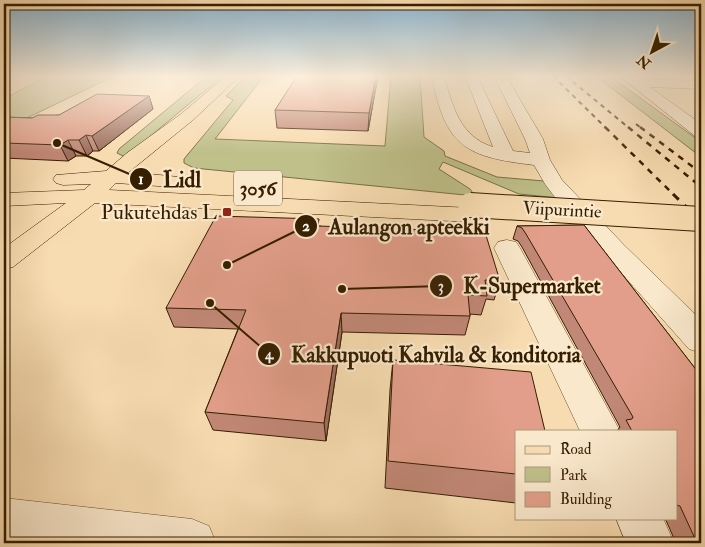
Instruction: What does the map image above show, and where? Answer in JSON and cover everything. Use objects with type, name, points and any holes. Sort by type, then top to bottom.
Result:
[{"type":"main road","points":[[116,187],[134,157],[204,102]]},
{"type":"main road","points":[[4,275],[116,187],[141,179],[199,106]]},
{"type":"main road","name":"Viipurintie","points":[[141,179],[471,210],[701,229]]},
{"type":"main road","name":"Viipurintie","points":[[4,182],[116,187],[154,198],[701,219]]},
{"type":"main road","name":"Viipurintie","points":[[4,199],[90,196],[116,187]]},
{"type":"main road","points":[[4,261],[90,196]]},
{"type":"street","points":[[445,102],[460,135],[482,150],[506,157],[540,160]]},
{"type":"street","points":[[483,102],[506,157]]},
{"type":"street","points":[[514,102],[534,139],[540,160],[549,177],[635,272],[701,340]]},
{"type":"street","points":[[660,102],[701,132]]},
{"type":"street","points":[[507,248],[599,430]]},
{"type":"street","points":[[639,520],[650,543]]},
{"type":"street","points":[[4,521],[192,543]]},
{"type":"green space","points":[[4,102],[61,102],[4,129]]},
{"type":"green space","points":[[176,102],[192,102],[125,157],[117,153],[119,149]]},
{"type":"green space","points":[[232,102],[244,102],[215,139],[385,146],[389,102],[422,102],[424,137],[444,151],[445,156],[497,177],[544,181],[559,198],[519,194],[443,162],[439,169],[470,189],[475,196],[194,168],[184,163],[184,159]]},
{"type":"green space","points":[[629,102],[645,102],[701,142],[701,157]]},
{"type":"building","points":[[83,102],[141,102],[92,136],[86,135],[79,140],[68,140],[60,145],[4,143],[4,117],[32,118],[38,115],[59,115]]},
{"type":"building","points":[[280,102],[371,102],[369,113],[275,110]]},
{"type":"building","points":[[216,216],[319,219],[318,226],[485,232],[500,281],[485,280],[487,296],[468,295],[470,316],[341,313],[324,423],[205,412],[246,310],[166,308]]},
{"type":"building","points":[[584,225],[701,376],[701,543],[697,543],[680,506],[678,506],[678,430],[631,430],[626,420],[633,417],[526,234],[522,228],[517,226]]},
{"type":"building","points":[[393,360],[531,372],[545,430],[515,430],[515,474],[388,461]]},
{"type":"railway","points":[[579,102],[606,128]]},
{"type":"railway","points":[[597,102],[629,128]]},
{"type":"railway","points":[[636,124],[641,128]]},
{"type":"railway","points":[[605,127],[674,195]]},
{"type":"railway","points":[[628,127],[701,187]]},
{"type":"railway","points":[[640,127],[701,173]]},
{"type":"railway","points":[[673,194],[701,221]]},
{"type":"place","name":"Lidl","points":[[57,143]]},
{"type":"place","name":"Pukutehdas L","points":[[227,212]]},
{"type":"place","name":"Aulangon apteekki","points":[[227,265]]},
{"type":"place","name":"K-Supermarket","points":[[342,289]]},
{"type":"place","name":"Kakkupuoti Kahvila & konditoria","points":[[210,303]]}]
